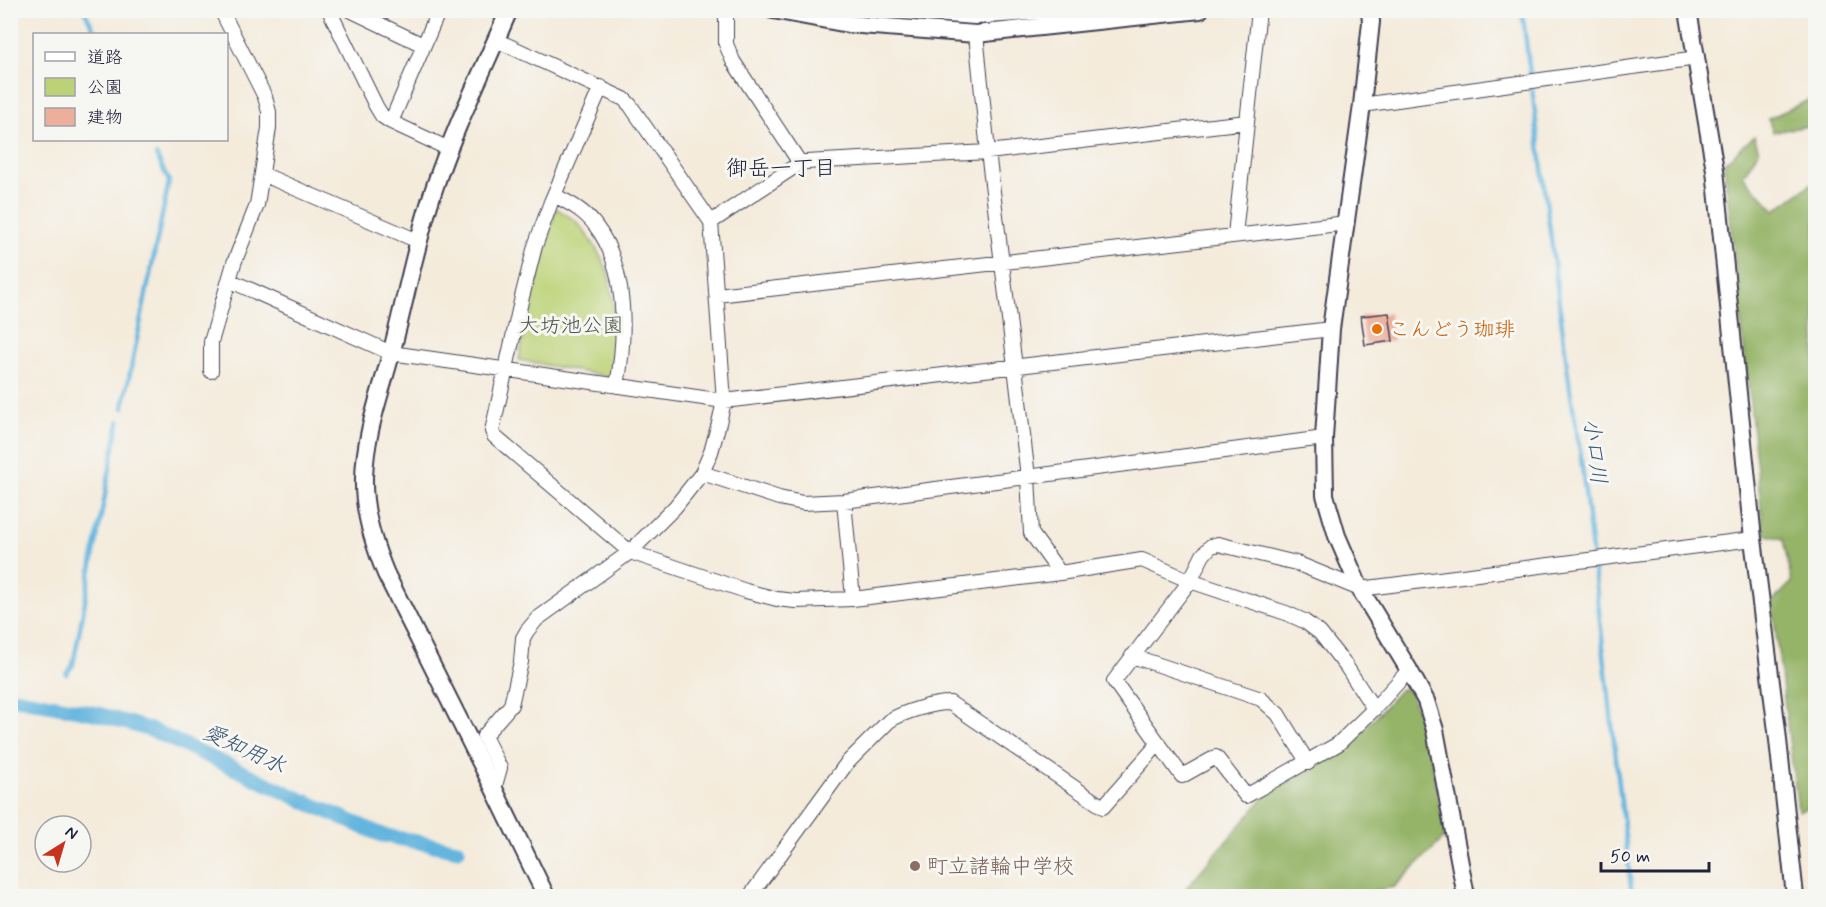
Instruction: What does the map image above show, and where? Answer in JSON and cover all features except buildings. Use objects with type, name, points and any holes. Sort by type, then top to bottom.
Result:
[{"type":"street","points":[[211,371],[211,342],[229,280],[257,205],[269,128],[269,111],[265,97],[221,10]]},
{"type":"street","points":[[329,10],[382,116],[448,149]]},
{"type":"street","points":[[350,10],[423,45]]},
{"type":"street","points":[[391,122],[439,10]]},
{"type":"street","points":[[509,10],[448,149],[418,241],[367,442],[364,477],[366,514],[376,550],[386,574],[546,897]]},
{"type":"street","points":[[726,10],[726,44],[733,61],[800,163]]},
{"type":"street","points":[[773,10],[848,24],[976,34],[1200,10]]},
{"type":"street","points":[[891,10],[975,13],[1054,10]]},
{"type":"street","points":[[1235,235],[1259,10]]},
{"type":"street","points":[[1370,10],[1371,22],[1362,105],[1331,329],[1323,438],[1325,495],[1337,536],[1360,589],[1426,701],[1435,730],[1466,897]]},
{"type":"street","points":[[1688,10],[1715,170],[1753,539],[1795,897]]},
{"type":"street","points":[[976,34],[988,152],[1016,367],[1028,477],[1031,533],[1060,573]]},
{"type":"street","points":[[494,789],[500,768],[484,736],[511,705],[521,662],[523,638],[537,619],[630,552],[675,507],[702,473],[714,444],[724,401],[711,222],[624,99],[496,40]]},
{"type":"street","points":[[1362,105],[1697,58]]},
{"type":"street","points":[[601,87],[554,195],[536,246],[492,431],[494,436],[630,552],[759,595],[795,601],[853,599],[1060,573],[1143,560],[1190,581],[1304,621],[1320,633],[1340,658],[1374,709]]},
{"type":"street","points":[[711,222],[800,163],[988,152],[1247,122]]},
{"type":"street","points":[[262,174],[418,241]]},
{"type":"street","points":[[554,195],[575,206],[595,224],[618,273],[622,343],[617,386]]},
{"type":"street","points":[[717,295],[1347,223]]},
{"type":"street","points":[[229,280],[391,352],[724,401],[1331,329]]},
{"type":"street","points":[[702,473],[778,498],[802,503],[844,501],[1323,438]]},
{"type":"street","points":[[844,501],[853,599]]},
{"type":"street","points":[[1409,670],[1338,744],[1246,796],[1216,756],[1182,776],[1114,681],[1190,581],[1203,555],[1210,546],[1218,544],[1296,563],[1360,589],[1753,539]]},
{"type":"street","points":[[1132,656],[1261,699],[1278,714],[1308,763]]},
{"type":"street","points":[[750,897],[847,763],[889,721],[896,717],[941,703],[950,703],[1103,807],[1159,743]]},
{"type":"green space","points":[[1815,97],[1815,125],[1773,132],[1768,119]]},
{"type":"green space","points":[[1754,136],[1759,150],[1743,176],[1775,210],[1815,181],[1816,805],[1798,811],[1772,602],[1792,582],[1783,539],[1764,534],[1724,163]]},
{"type":"green space","name":"大坊池公園","points":[[556,208],[577,222],[594,245],[608,271],[614,309],[615,369],[610,377],[519,360],[529,306],[546,252]]},
{"type":"green space","points":[[1401,689],[1409,690],[1422,723],[1433,766],[1445,837],[1394,887],[1349,896],[1179,896],[1268,793],[1338,753]]},
{"type":"waterway","points":[[84,10],[96,33]]},
{"type":"waterway","name":"小口川","points":[[1522,10],[1570,389],[1581,457],[1632,896]]},
{"type":"waterway","points":[[123,408],[169,181],[156,155]]},
{"type":"waterway","points":[[66,674],[73,665],[119,421]]},
{"type":"waterway","name":"愛知用水","points":[[10,697],[98,714],[154,731],[382,835],[458,850]]},
{"type":"waterway","points":[[10,744],[15,736]]},
{"type":"place","name":"こんどう珈琲","points":[[1377,329]]},
{"type":"place","name":"町立諸輪中学校","points":[[915,866]]},
{"type":"district","name":"御岳一丁目","points":[[781,167]]}]
